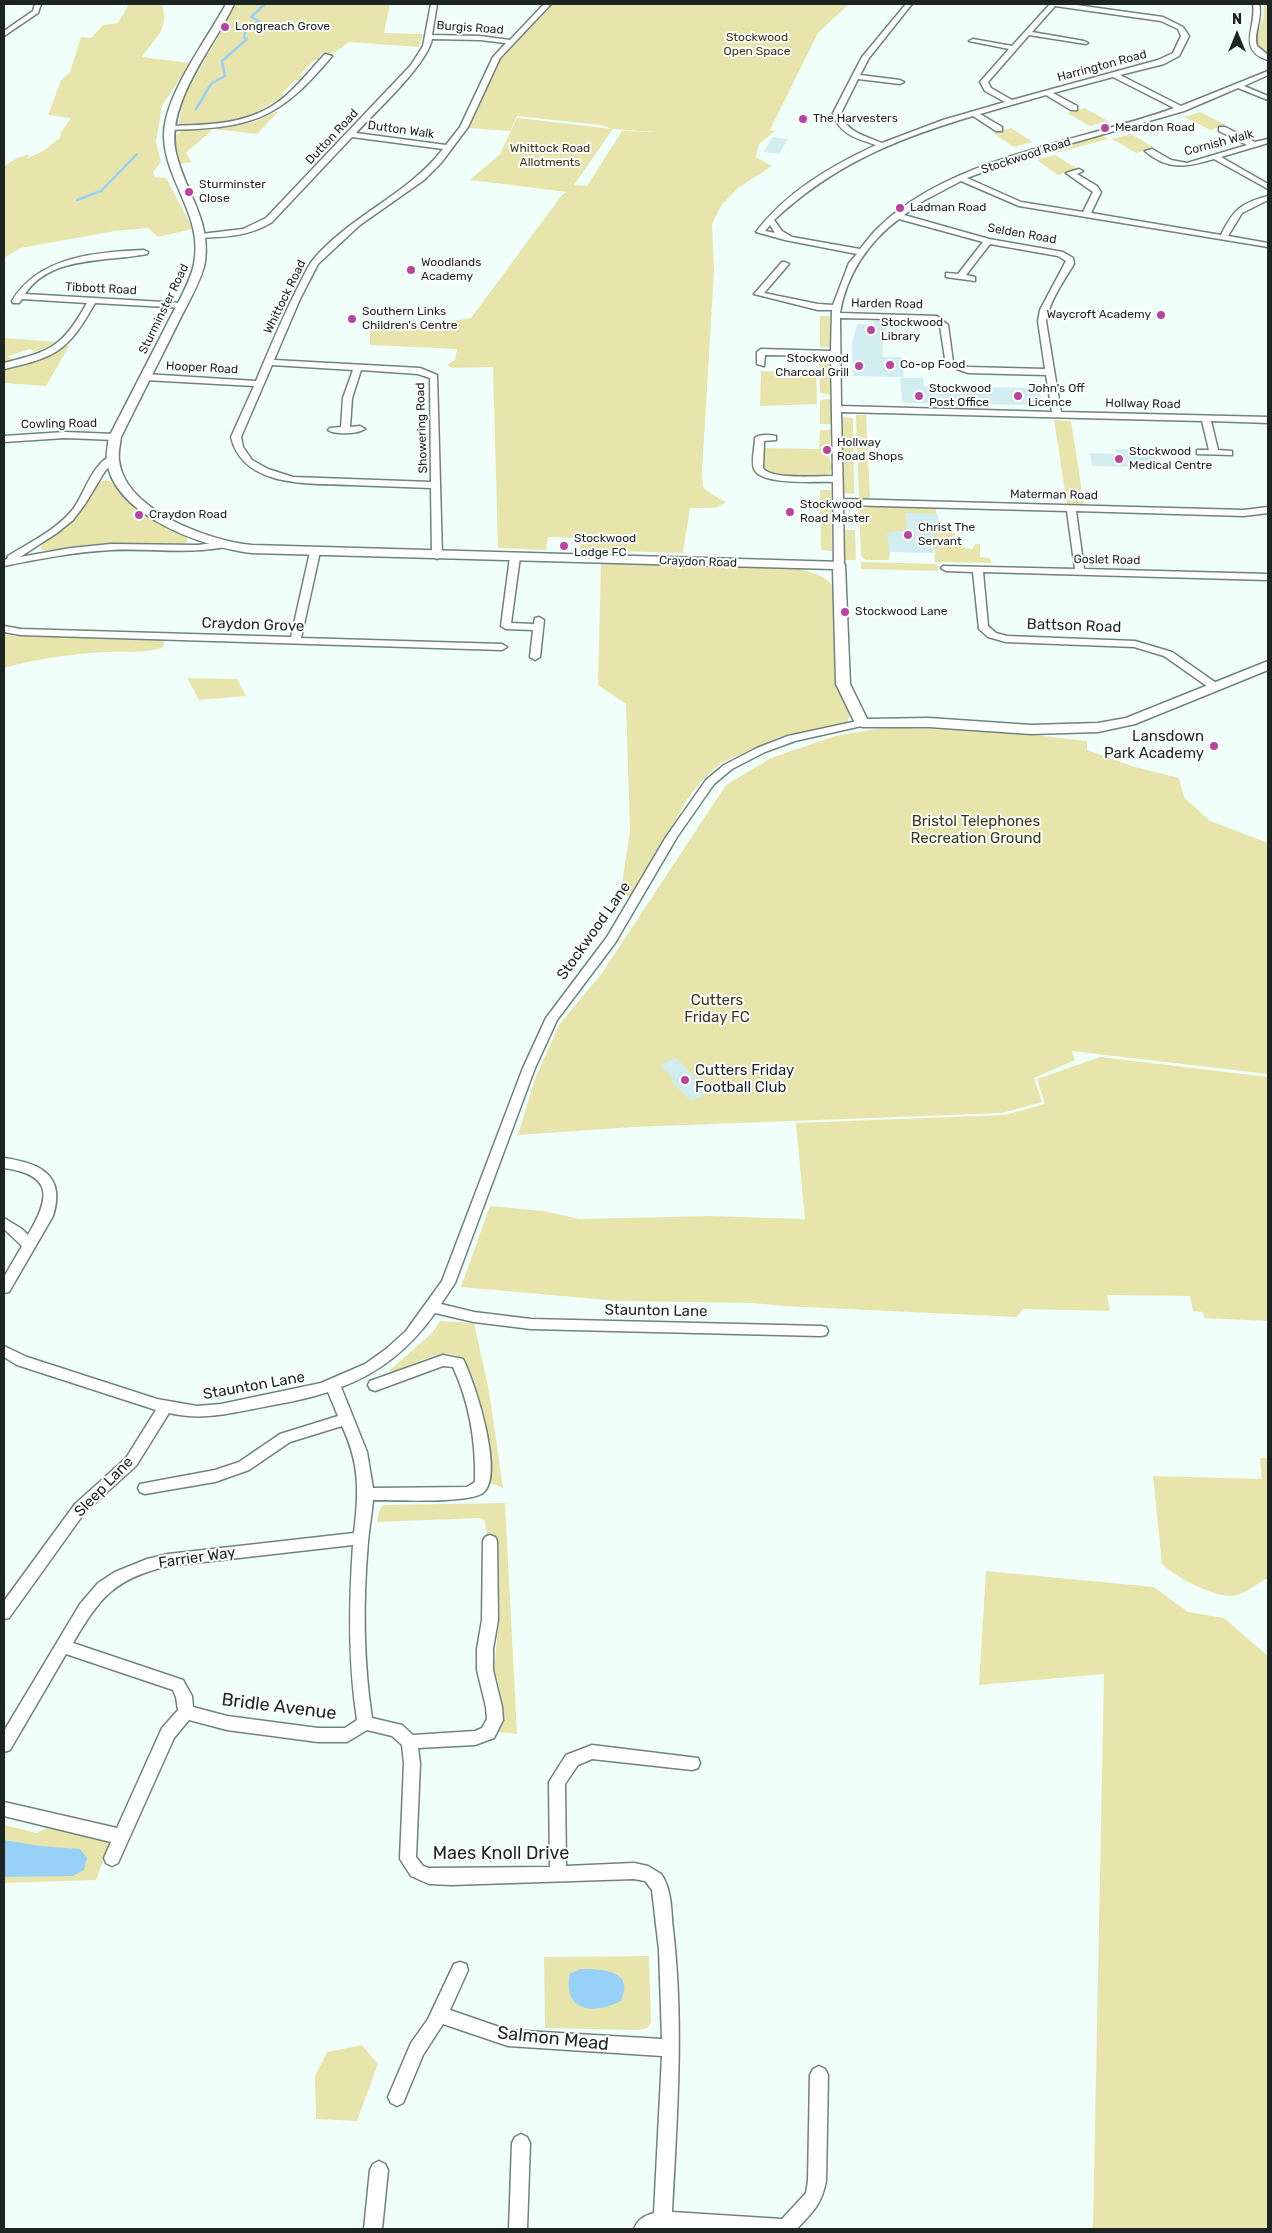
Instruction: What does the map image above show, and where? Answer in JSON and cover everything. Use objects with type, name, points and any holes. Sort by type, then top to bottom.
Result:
[{"type":"street","points":[[4,34],[36,12],[38,4]]},
{"type":"street","name":"Sturminster Road","points":[[113,458],[112,446],[115,437],[181,306],[199,265],[201,236],[199,226],[168,145],[168,128],[176,101],[230,4]]},
{"type":"street","name":"Dutton Road","points":[[201,236],[235,234],[260,227],[274,216],[414,66],[423,54],[434,4]]},
{"type":"street","name":"Whittock Road","points":[[436,485],[293,480],[271,475],[254,467],[242,457],[237,447],[236,437],[257,384],[304,280],[316,263],[357,223],[421,178],[449,148],[464,127],[497,57],[548,4]]},
{"type":"street","points":[[882,145],[848,131],[838,121],[838,110],[870,52],[909,4]]},
{"type":"street","points":[[1011,103],[988,89],[984,83],[1054,4]]},
{"type":"street","name":"Harrington Road","points":[[770,220],[798,194],[825,175],[882,145],[931,126],[974,113],[1171,58],[1177,53],[1184,38],[1184,32],[1175,24],[1163,19],[1054,4]]},
{"type":"street","points":[[1256,4],[1259,18],[1250,41],[1251,45],[1268,58]]},
{"type":"street","points":[[1027,33],[1084,43]]},
{"type":"street","name":"Burgis Road","points":[[428,37],[480,38],[511,42]]},
{"type":"street","points":[[973,41],[1014,48]]},
{"type":"street","points":[[168,128],[230,124],[249,120],[268,112],[281,104],[328,56]]},
{"type":"street","name":"Stockwood Road","points":[[862,724],[844,684],[839,565],[835,354],[836,312],[844,282],[862,252],[897,216],[933,192],[960,178],[1007,159],[1181,109],[1268,73]]},
{"type":"street","points":[[1114,75],[1181,109]]},
{"type":"street","points":[[855,77],[900,82]]},
{"type":"street","points":[[1238,86],[1268,98]]},
{"type":"street","points":[[1047,93],[1074,108]]},
{"type":"street","points":[[974,113],[1000,129]]},
{"type":"street","points":[[1221,129],[1254,145]]},
{"type":"street","name":"Dutton Walk","points":[[350,134],[449,148]]},
{"type":"street","name":"Cornish Walk","points":[[1149,151],[1177,164],[1187,165],[1268,141]]},
{"type":"street","points":[[1215,157],[1268,187]]},
{"type":"street","points":[[1060,176],[1079,170]]},
{"type":"street","points":[[1070,173],[1097,190],[1086,215]]},
{"type":"street","points":[[960,178],[1019,204],[1268,245]]},
{"type":"street","points":[[1223,238],[1236,212],[1244,206],[1268,198]]},
{"type":"street","name":"Selden Road","points":[[897,216],[988,241],[1060,254],[1070,260],[1070,264],[1052,294],[1042,321],[1057,414]]},
{"type":"street","points":[[790,239],[779,233],[770,220],[760,230],[761,234],[862,252]]},
{"type":"street","points":[[960,277],[988,241]]},
{"type":"street","name":"Tibbott Road","points":[[144,252],[94,257],[71,263],[37,278],[26,286],[17,299],[181,306]]},
{"type":"street","points":[[785,264],[757,295],[836,312]]},
{"type":"street","points":[[949,275],[972,279]]},
{"type":"street","points":[[757,278],[770,281]]},
{"type":"street","points":[[4,366],[47,353],[62,346],[70,337],[92,301]]},
{"type":"street","name":"Harden Road","points":[[836,312],[934,318],[944,325],[949,363],[956,367],[968,370],[1051,372]]},
{"type":"street","points":[[761,364],[761,352],[835,354]]},
{"type":"street","name":"Showering Road","points":[[267,362],[420,371],[434,377],[437,556]]},
{"type":"street","points":[[346,430],[347,399],[358,368]]},
{"type":"street","name":"Hooper Road","points":[[145,377],[257,384]]},
{"type":"street","name":"Hollway Road","points":[[836,409],[1268,420]]},
{"type":"street","points":[[1206,418],[1214,452]]},
{"type":"street","points":[[333,430],[360,429]]},
{"type":"street","name":"Cowling Road","points":[[4,439],[65,434],[115,437]]},
{"type":"street","points":[[773,438],[760,438],[758,470],[761,473],[773,478],[837,479]]},
{"type":"street","points":[[1200,452],[1229,453]]},
{"type":"street","name":"Craydon Road","points":[[4,563],[58,529],[76,511],[104,464],[113,458],[120,482],[142,506],[178,528],[227,544],[262,550],[839,565]]},
{"type":"street","name":"Materman Road","points":[[838,502],[1244,513],[1268,510]]},
{"type":"street","points":[[1071,508],[1080,572]]},
{"type":"street","name":"Craydon Road","points":[[4,563],[104,548],[193,548],[227,544]]},
{"type":"street","points":[[294,641],[315,552]]},
{"type":"street","points":[[515,557],[506,626],[538,624],[535,656]]},
{"type":"street","name":"Goslet Road","points":[[946,568],[1268,577]]},
{"type":"street","name":"Battson Road","points":[[978,569],[984,627],[992,635],[1006,639],[1135,644],[1168,654],[1215,687]]},
{"type":"street","name":"Craydon Grove","points":[[4,629],[21,632],[502,647]]},
{"type":"street","name":"Stockwood Lane","points":[[412,1333],[432,1308],[448,1283],[529,1068],[552,1018],[611,940],[640,894],[672,837],[694,804],[710,782],[728,767],[761,750],[792,738],[862,724],[890,721],[923,721],[1085,730],[1130,721],[1268,665]]},
{"type":"street","points":[[4,1163],[28,1167],[42,1174],[48,1180],[50,1194],[48,1211],[4,1288]]},
{"type":"street","points":[[4,1224],[17,1232],[29,1245]]},
{"type":"street","name":"Staunton Lane","points":[[432,1308],[481,1318],[531,1324],[822,1331]]},
{"type":"street","name":"Staunton Lane","points":[[4,1351],[22,1361],[165,1407],[198,1412],[300,1395],[334,1386],[362,1374],[389,1356],[412,1333]]},
{"type":"street","points":[[366,1494],[467,1493],[478,1489],[482,1483],[478,1423],[467,1380],[458,1363],[443,1360],[375,1385]]},
{"type":"street","points":[[334,1386],[345,1419],[358,1446],[366,1494],[361,1538],[358,1654],[364,1723],[396,1730],[410,1742],[434,1739],[476,1738],[488,1733],[495,1720],[494,1706],[485,1670],[485,1649],[490,1620],[490,1541]]},
{"type":"street","name":"Sleep Lane","points":[[4,1613],[80,1508],[131,1462],[165,1407]]},
{"type":"street","points":[[145,1488],[215,1476],[244,1466],[285,1438],[345,1419]]},
{"type":"street","name":"Farrier Way","points":[[4,1744],[85,1609],[103,1588],[120,1576],[147,1565],[183,1558],[361,1538]]},
{"type":"street","points":[[62,1646],[178,1685],[184,1696],[186,1712],[168,1734],[112,1858]]},
{"type":"street","name":"Bridle Avenue","points":[[186,1712],[227,1723],[318,1735],[347,1735],[364,1723]]},
{"type":"street","name":"Maes Knoll Drive","points":[[410,1742],[412,1757],[408,1859],[417,1871],[429,1876],[558,1875],[634,1871],[646,1873],[655,1878],[659,1887],[668,1956],[671,2000],[663,2220]]},
{"type":"street","points":[[558,1875],[557,1782],[572,1760],[584,1753],[592,1752],[692,1764]]},
{"type":"street","points":[[4,1808],[122,1837]]},
{"type":"street","points":[[397,2097],[417,2049],[440,2014],[460,1970]]},
{"type":"street","name":"Salmon Mead","points":[[440,2014],[508,2038],[670,2048]]},
{"type":"street","points":[[643,2229],[649,2224],[663,2220],[785,2229],[814,2197],[817,2181],[819,2075]]},
{"type":"street","points":[[518,2229],[520,2143]]},
{"type":"street","points":[[373,2229],[379,2170]]},
{"type":"green space","points":[[129,4],[162,4],[164,13],[163,27],[142,57],[190,63],[162,106],[156,142],[161,162],[153,172],[155,177],[166,178],[193,229],[158,237],[148,228],[115,231],[21,248],[4,258],[4,166],[17,158],[30,154],[26,159],[43,151],[60,138],[61,132],[71,118],[48,115],[61,80],[70,72],[81,37],[91,38],[103,25],[118,23]]},
{"type":"green space","points":[[234,4],[390,4],[384,33],[423,34],[419,47],[349,42],[334,53],[320,54],[319,60],[314,61],[299,75],[303,76],[300,80],[295,80],[282,94],[284,96],[254,115],[232,121],[183,126],[179,123],[181,111],[177,111],[178,108],[227,21]]},
{"type":"green space","points":[[551,4],[849,4],[818,33],[770,130],[775,131],[759,144],[756,157],[772,166],[738,188],[721,206],[712,224],[714,271],[702,471],[703,487],[726,502],[716,508],[690,508],[683,553],[580,550],[580,538],[548,537],[546,550],[498,548],[493,367],[452,368],[447,365],[455,360],[457,349],[370,345],[370,331],[379,327],[422,326],[471,318],[562,195],[567,192],[470,180],[500,154],[517,118],[612,129],[601,125],[517,116],[510,131],[468,128],[500,60]],"holes":[[[613,129],[657,132],[622,131],[587,186],[574,185]]]},
{"type":"green space","points":[[1264,4],[1268,4],[1268,55],[1254,43],[1263,19]]},
{"type":"green space","points":[[1085,108],[1108,121],[1090,126],[1067,113]]},
{"type":"green space","points":[[278,112],[257,134],[213,129],[254,122]]},
{"type":"green space","points":[[1200,112],[1226,125],[1210,130],[1184,117]]},
{"type":"green space","points":[[1011,128],[1033,142],[1014,147],[993,133]]},
{"type":"green space","points":[[185,129],[212,130],[186,153],[192,162],[180,164],[175,149],[175,136]]},
{"type":"green space","points":[[1131,134],[1155,148],[1136,153],[1112,139]]},
{"type":"green space","points":[[1102,135],[1108,139],[1053,152],[1063,149],[1060,147]]},
{"type":"green space","points":[[1055,155],[1078,169],[1058,175],[1037,160]]},
{"type":"green space","points":[[820,316],[830,316],[830,347],[820,347]]},
{"type":"green space","points":[[4,338],[57,342],[35,352],[30,349],[8,356],[12,359],[4,362]]},
{"type":"green space","points":[[70,344],[46,386],[4,383],[4,369],[45,357]]},
{"type":"green space","points":[[819,362],[830,362],[831,395],[820,393]]},
{"type":"green space","points":[[761,371],[816,373],[817,404],[760,406]]},
{"type":"green space","points":[[831,399],[831,424],[820,424],[820,401]]},
{"type":"green space","points":[[856,415],[866,415],[870,499],[859,498]]},
{"type":"green space","points":[[842,417],[853,418],[854,494],[844,493]]},
{"type":"green space","points":[[1054,420],[1071,421],[1084,504],[1067,504]]},
{"type":"green space","points":[[820,430],[831,430],[829,457],[832,468],[830,474],[824,477],[774,475],[763,470],[762,448],[819,449]]},
{"type":"green space","points":[[105,480],[113,482],[119,492],[144,515],[185,536],[188,540],[185,544],[98,545],[45,551],[41,549],[42,544],[76,517],[100,482]]},
{"type":"green space","points":[[820,490],[831,490],[832,551],[821,550]]},
{"type":"green space","points":[[871,507],[936,507],[936,514],[906,513],[907,531],[893,531],[889,560],[866,560],[861,556],[859,509]]},
{"type":"green space","points":[[929,529],[952,530],[953,534],[957,534],[952,537],[949,545],[972,549],[975,544],[980,544],[980,557],[990,558],[991,563],[935,562],[934,541]]},
{"type":"green space","points":[[844,530],[855,530],[856,560],[845,560]]},
{"type":"green space","points":[[861,562],[937,564],[938,571],[861,569]]},
{"type":"green space","points":[[601,563],[796,568],[828,580],[834,589],[834,672],[838,690],[850,715],[847,722],[779,737],[721,763],[702,780],[688,798],[632,896],[620,897],[630,831],[626,704],[598,685]]},
{"type":"green space","points":[[4,634],[13,636],[154,639],[165,642],[162,648],[147,651],[69,655],[4,668]]},
{"type":"green space","points":[[187,678],[237,679],[246,696],[199,700]]},
{"type":"green space","points":[[888,727],[1018,733],[1087,741],[1087,750],[1135,767],[1179,778],[1184,797],[1210,821],[1268,843],[1268,1074],[1072,1051],[1075,1060],[1034,1078],[1042,1102],[1002,1113],[633,1127],[518,1135],[535,1079],[559,1025],[602,973],[726,785],[771,758],[835,736]]},
{"type":"green space","points":[[1100,1057],[1268,1077],[1268,1321],[1204,1318],[1203,1312],[1193,1311],[1190,1296],[1107,1295],[1110,1311],[1023,1309],[1017,1317],[753,1303],[618,1301],[461,1287],[490,1206],[544,1211],[580,1219],[709,1216],[805,1219],[796,1123],[1005,1115],[1045,1104],[1037,1079]]},
{"type":"green space","points":[[440,1321],[474,1323],[489,1391],[503,1488],[490,1483],[488,1478],[481,1408],[470,1371],[462,1359],[451,1354],[437,1355],[396,1372],[392,1373],[389,1371],[432,1333]]},
{"type":"green space","points":[[1260,1458],[1268,1458],[1268,1578],[1237,1595],[1220,1595],[1198,1587],[1162,1564],[1153,1476],[1262,1479]]},
{"type":"green space","points":[[505,1503],[517,1734],[496,1732],[501,1726],[502,1707],[499,1685],[494,1670],[499,1621],[495,1540],[487,1540],[485,1521],[481,1518],[377,1522],[379,1511],[383,1505]]},
{"type":"green space","points":[[986,1571],[1154,1587],[1188,1612],[1224,1618],[1268,1656],[1268,2229],[1093,2229],[1104,1674],[979,1685]]},
{"type":"green space","points":[[4,1825],[37,1833],[47,1828],[112,1837],[96,1880],[4,1883]]},
{"type":"green space","points":[[649,1956],[651,2022],[647,2028],[639,2030],[545,2028],[544,1957]]},
{"type":"green space","points":[[362,2045],[378,2064],[357,2121],[316,2119],[315,2076],[327,2052]]},
{"type":"water","points":[[4,1840],[40,1846],[80,1849],[87,1858],[84,1870],[73,1876],[4,1877]]},
{"type":"water","points":[[581,1969],[607,1971],[620,1977],[624,1983],[621,2001],[600,2008],[590,2009],[575,2003],[569,1986],[570,1973]]},
{"type":"building","points":[[773,137],[788,139],[779,154],[763,152]]},
{"type":"building","points":[[873,321],[886,321],[887,334],[882,338],[883,357],[902,357],[904,377],[853,376],[852,344],[857,324],[874,325]]},
{"type":"building","points":[[900,378],[923,378],[924,386],[1039,388],[1042,405],[905,403],[902,401]]},
{"type":"building","name":"Stockwood Medical Centre","points":[[1115,449],[1135,449],[1136,455],[1156,455],[1159,467],[1092,466],[1090,453],[1116,454]]},
{"type":"building","name":"Christ The Servant","points":[[906,513],[938,514],[940,529],[933,529],[936,550],[933,550],[934,553],[889,552],[887,533],[907,531]]},
{"type":"building","name":"Cutters Friday Football Club","points":[[676,1058],[710,1092],[691,1101],[671,1081],[674,1079],[660,1065]]},
{"type":"waterway","points":[[196,109],[211,84],[225,76],[222,61],[247,39],[244,37],[246,29],[259,21],[251,17],[265,4]]},
{"type":"waterway","points":[[77,200],[101,191],[137,154]]},
{"type":"place","name":"Longreach Grove","points":[[225,27]]},
{"type":"place","name":"The Harvesters","points":[[803,119]]},
{"type":"place","name":"Meardon Road","points":[[1105,128]]},
{"type":"place","name":"Sturminster Close","points":[[189,192]]},
{"type":"place","name":"Ladman Road","points":[[900,208]]},
{"type":"place","name":"Woodlands Academy","points":[[411,270]]},
{"type":"place","name":"Waycroft Academy","points":[[1161,315]]},
{"type":"place","name":"Southern Links Children's Centre","points":[[352,319]]},
{"type":"place","name":"Stockwood Library","points":[[871,330]]},
{"type":"place","name":"Co-op Food","points":[[890,365]]},
{"type":"place","name":"Stockwood Charcoal Grill","points":[[859,366]]},
{"type":"place","name":"Stockwood Post Office","points":[[919,396]]},
{"type":"place","name":"John's Off Licence","points":[[1018,396]]},
{"type":"place","name":"Hollway Road Shops","points":[[827,450]]},
{"type":"place","name":"Stockwood Medical Centre","points":[[1119,459]]},
{"type":"place","name":"Stockwood Road Master","points":[[790,512]]},
{"type":"place","name":"Craydon Road","points":[[139,515]]},
{"type":"place","name":"Christ The Servant","points":[[908,535]]},
{"type":"place","name":"Stockwood Lodge FC","points":[[564,546]]},
{"type":"place","name":"Stockwood Lane","points":[[845,612]]},
{"type":"place","name":"Lansdown Park Academy","points":[[1214,746]]},
{"type":"place","name":"Cutters Friday Football Club","points":[[685,1080]]},
{"type":"park label","name":"Stockwood Open Space","points":[[757,45]]},
{"type":"park label","name":"Whittock Road Allotments","points":[[550,156]]},
{"type":"park label","name":"Bristol Telephones Recreation Ground","points":[[976,830]]},
{"type":"park label","name":"Cutters Friday FC","points":[[717,1010]]}]
